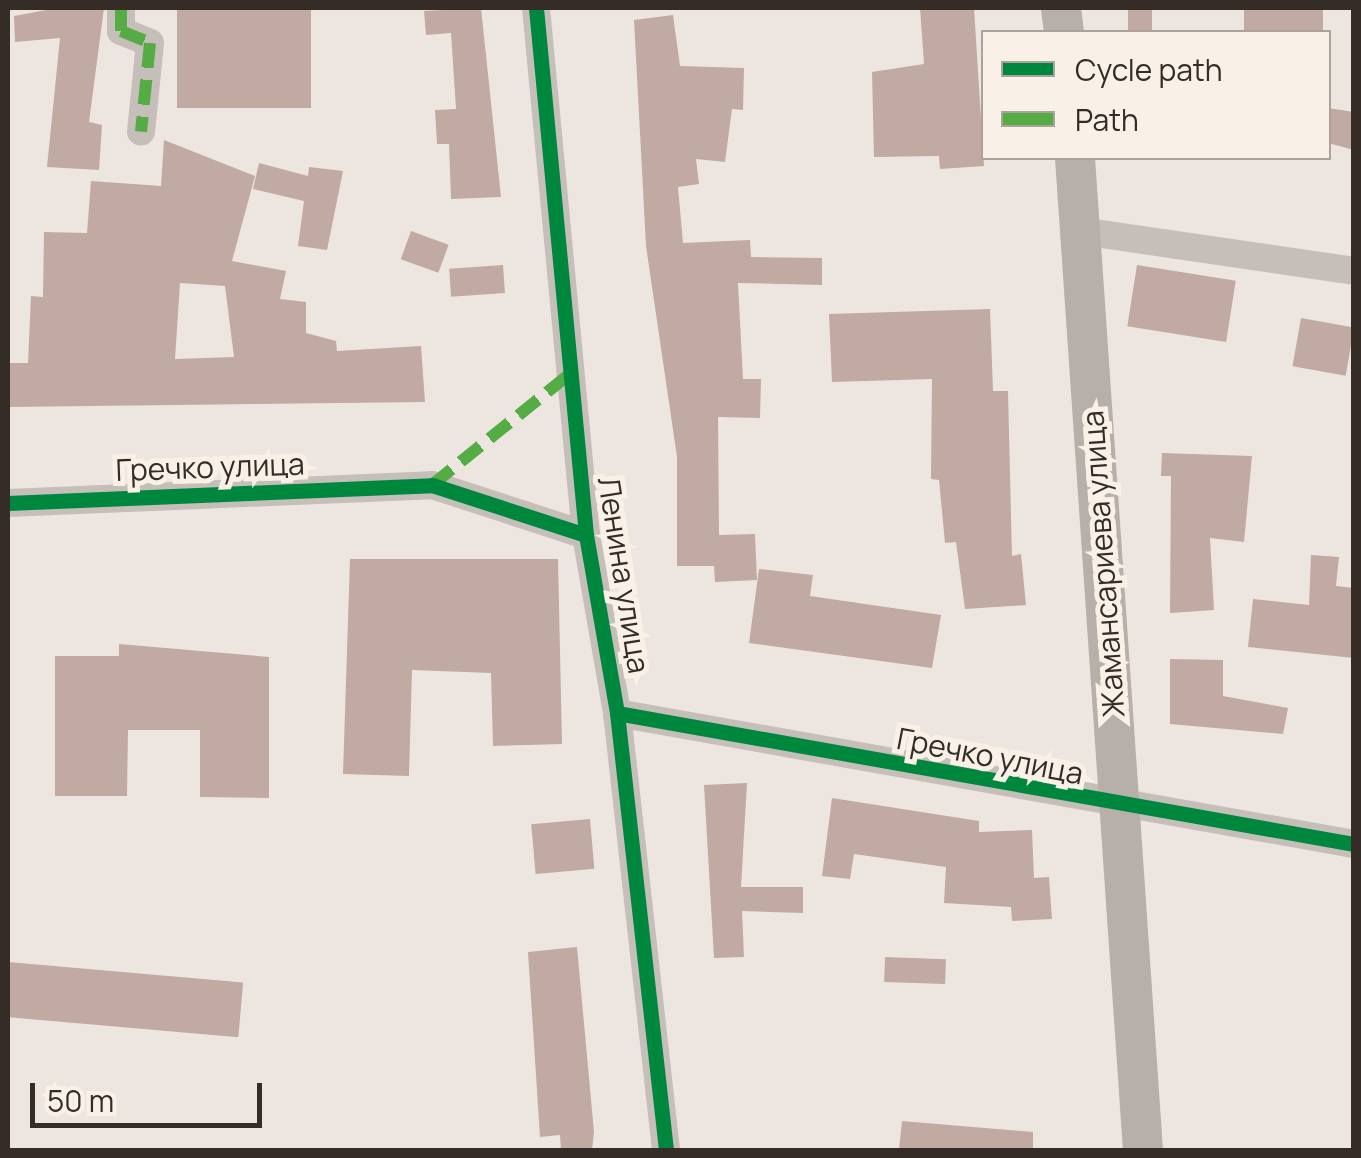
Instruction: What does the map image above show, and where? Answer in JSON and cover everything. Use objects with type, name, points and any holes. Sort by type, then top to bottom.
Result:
[{"type":"main road","name":"Жамансариева улица","points":[[1074,160],[1144,1150]]},
{"type":"street","points":[[121,8],[122,31],[150,43],[141,132]]},
{"type":"street","name":"Ленина улица","points":[[536,8],[586,535],[617,713],[666,1150]]},
{"type":"street","points":[[1081,231],[1354,271]]},
{"type":"street","name":"Гречко улица","points":[[8,503],[432,484],[586,535]]},
{"type":"street","name":"Гречко улица","points":[[617,713],[1119,808],[1354,844]]},
{"type":"building","points":[[57,8],[104,8],[89,122],[102,125],[99,170],[47,167],[60,38],[15,42],[14,16]]},
{"type":"building","points":[[177,8],[311,8],[311,108],[177,108]]},
{"type":"building","points":[[481,8],[501,197],[451,199],[449,144],[437,144],[435,110],[456,109],[451,33],[426,35],[424,11]]},
{"type":"building","points":[[920,8],[974,8],[984,166],[940,169],[939,156],[874,157],[872,72],[924,64]]},
{"type":"building","points":[[1128,8],[1152,8],[1152,30],[1128,30]]},
{"type":"building","points":[[1244,8],[1323,8],[1323,30],[1244,30]]},
{"type":"building","points":[[673,15],[680,66],[744,68],[743,110],[732,109],[725,162],[696,159],[699,184],[678,187],[683,243],[750,240],[751,257],[822,258],[822,285],[738,283],[743,379],[761,379],[760,418],[718,417],[719,535],[755,534],[757,580],[715,582],[714,566],[677,566],[677,457],[646,246],[634,20]]},
{"type":"building","points":[[1331,108],[1354,112],[1354,150],[1331,144]]},
{"type":"building","points":[[164,140],[255,176],[232,261],[286,271],[280,299],[306,302],[306,333],[336,341],[337,351],[421,346],[425,402],[8,407],[8,363],[28,363],[31,296],[43,297],[44,232],[87,233],[91,181],[161,186]],"holes":[[[180,283],[225,286],[234,357],[175,359]]]},
{"type":"building","points":[[259,163],[308,176],[309,167],[343,171],[327,250],[298,246],[304,201],[253,189]]},
{"type":"building","points":[[411,231],[449,245],[438,273],[401,259]]},
{"type":"building","points":[[503,265],[505,293],[451,297],[449,269]]},
{"type":"building","points":[[1137,265],[1236,281],[1226,342],[1127,326]]},
{"type":"building","points":[[990,309],[993,391],[1008,391],[1012,556],[1021,554],[1026,605],[965,609],[956,542],[945,543],[939,480],[931,479],[932,379],[832,382],[829,314]]},
{"type":"building","points":[[1301,318],[1354,327],[1346,376],[1292,366]]},
{"type":"building","points":[[1162,453],[1252,456],[1244,542],[1210,538],[1214,610],[1170,613],[1171,476],[1161,476]]},
{"type":"building","points":[[1311,555],[1339,557],[1336,586],[1354,588],[1354,658],[1248,647],[1253,599],[1309,605]]},
{"type":"building","points":[[350,559],[558,559],[562,744],[493,746],[491,673],[412,670],[409,776],[343,774]]},
{"type":"building","points":[[759,569],[813,575],[810,596],[941,615],[932,668],[749,643]]},
{"type":"building","points":[[119,644],[269,657],[269,798],[200,797],[200,730],[128,730],[127,796],[55,796],[55,656],[119,656]]},
{"type":"building","points":[[1170,659],[1223,660],[1223,696],[1288,708],[1283,734],[1170,724]]},
{"type":"building","points":[[747,783],[741,887],[803,887],[803,913],[742,911],[744,957],[714,958],[704,785]]},
{"type":"building","points":[[832,798],[979,821],[979,832],[1032,830],[1034,878],[1049,877],[1052,919],[1012,921],[1011,907],[944,903],[946,867],[854,854],[850,879],[822,876]]},
{"type":"building","points":[[590,819],[594,869],[536,874],[531,824]]},
{"type":"building","points":[[577,947],[594,1132],[592,1150],[561,1150],[560,1135],[540,1137],[528,952]]},
{"type":"building","points":[[885,957],[946,959],[945,984],[884,982]]},
{"type":"building","points":[[8,962],[243,983],[238,1037],[8,1017]]},
{"type":"building","points":[[902,1121],[1033,1132],[1033,1150],[899,1150]]},
{"type":"marked path","points":[[121,8],[121,31],[150,43],[141,132]]},
{"type":"marked path","points":[[432,485],[571,373]]},
{"type":"cycle path","points":[[536,8],[586,535],[617,713],[666,1150]]},
{"type":"cycle path","points":[[8,503],[432,485],[586,535]]},
{"type":"cycle path","points":[[617,713],[1354,844]]}]
